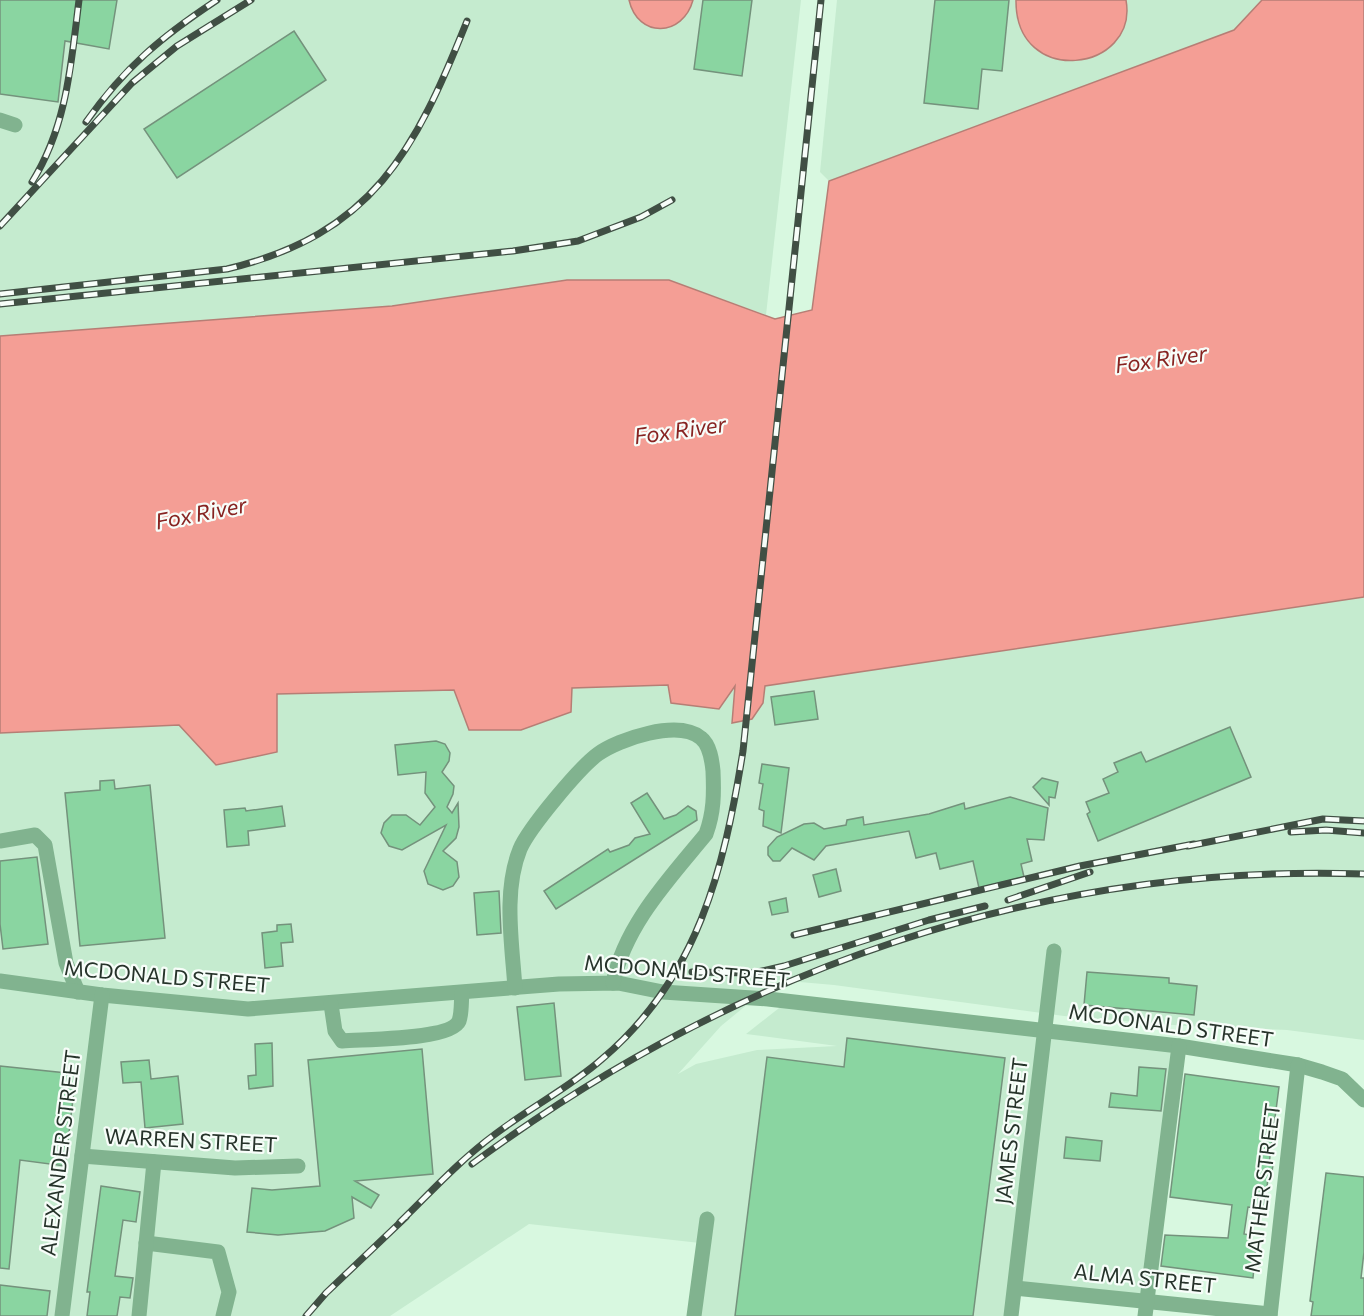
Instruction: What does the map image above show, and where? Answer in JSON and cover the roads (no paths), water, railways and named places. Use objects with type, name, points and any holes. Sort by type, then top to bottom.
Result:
[{"type":"street","points":[[0,120],[15,125]]},
{"type":"street","points":[[515,988],[511,887],[521,847],[570,782],[597,754],[612,745],[653,732],[688,733],[701,738],[708,748],[714,801],[712,818],[706,834],[636,924],[618,957],[613,983]]},
{"type":"street","points":[[0,841],[35,835],[45,845],[66,963],[78,992]]},
{"type":"street","name":"JAMES STREET","points":[[1011,1316],[1054,951]]},
{"type":"street","name":"MCDONALD STREET","points":[[0,981],[102,995],[248,1009],[515,988],[613,983],[663,992],[768,999],[1179,1046],[1298,1065],[1342,1079],[1364,1100]]},
{"type":"street","points":[[331,1004],[335,1031],[342,1041],[434,1034],[451,1030],[459,1021],[462,993]]},
{"type":"street","name":"ALEXANDER STREET","points":[[62,1316],[102,995]]},
{"type":"street","points":[[1145,1316],[1179,1046]]},
{"type":"street","name":"MATHER STREET","points":[[1270,1315],[1298,1065]]},
{"type":"street","name":"WARREN STREET","points":[[82,1156],[235,1168],[298,1166]]},
{"type":"street","points":[[139,1316],[154,1162]]},
{"type":"street","points":[[694,1316],[706,1219]]},
{"type":"street","points":[[146,1243],[218,1252],[229,1292],[223,1316]]},
{"type":"street","name":"ALMA STREET","points":[[1015,1288],[1147,1299],[1270,1315]]},
{"type":"water","points":[[629,0],[693,0],[688,12],[680,21],[671,27],[661,28],[651,27],[641,22],[634,13]]},
{"type":"water","points":[[1016,0],[1126,0],[1125,24],[1114,43],[1097,55],[1075,60],[1054,58],[1035,48],[1021,29]]},
{"type":"water","name":"Fox River","points":[[1262,0],[1364,0],[1364,597],[765,686],[763,703],[752,719],[732,723],[735,686],[719,709],[671,703],[668,685],[572,688],[571,712],[521,730],[469,730],[454,690],[277,694],[277,752],[216,765],[179,725],[0,733],[0,336],[392,306],[567,280],[669,280],[775,319],[812,310],[829,181],[1234,30]]},
{"type":"railway","points":[[32,182],[53,139],[66,94],[79,0]]},
{"type":"railway","points":[[86,122],[115,85],[145,54],[178,27],[217,0]]},
{"type":"railway","points":[[0,226],[132,83],[177,46],[251,0]]},
{"type":"railway","points":[[400,1222],[481,1145],[507,1125],[563,1089],[602,1059],[635,1027],[662,993],[684,957],[715,879],[726,838],[743,751],[821,0]]},
{"type":"railway","points":[[0,294],[227,269],[277,254],[319,234],[353,209],[382,181],[407,147],[428,110],[467,21]]},
{"type":"railway","points":[[0,304],[513,251],[578,241],[641,217],[672,200]]},
{"type":"railway","points":[[1188,846],[1323,819],[1364,821]]},
{"type":"railway","points":[[1291,832],[1326,830],[1364,833]]},
{"type":"railway","points":[[794,935],[1080,866],[1194,844]]},
{"type":"railway","points":[[1008,900],[1090,872]]},
{"type":"railway","points":[[472,1164],[572,1096],[676,1036],[783,985],[893,942],[1007,910],[1123,888],[1242,875],[1364,874]]},
{"type":"railway","points":[[692,972],[753,973],[784,966],[929,920],[985,906]]},
{"type":"railway","points":[[306,1316],[326,1293],[406,1217]]}]
